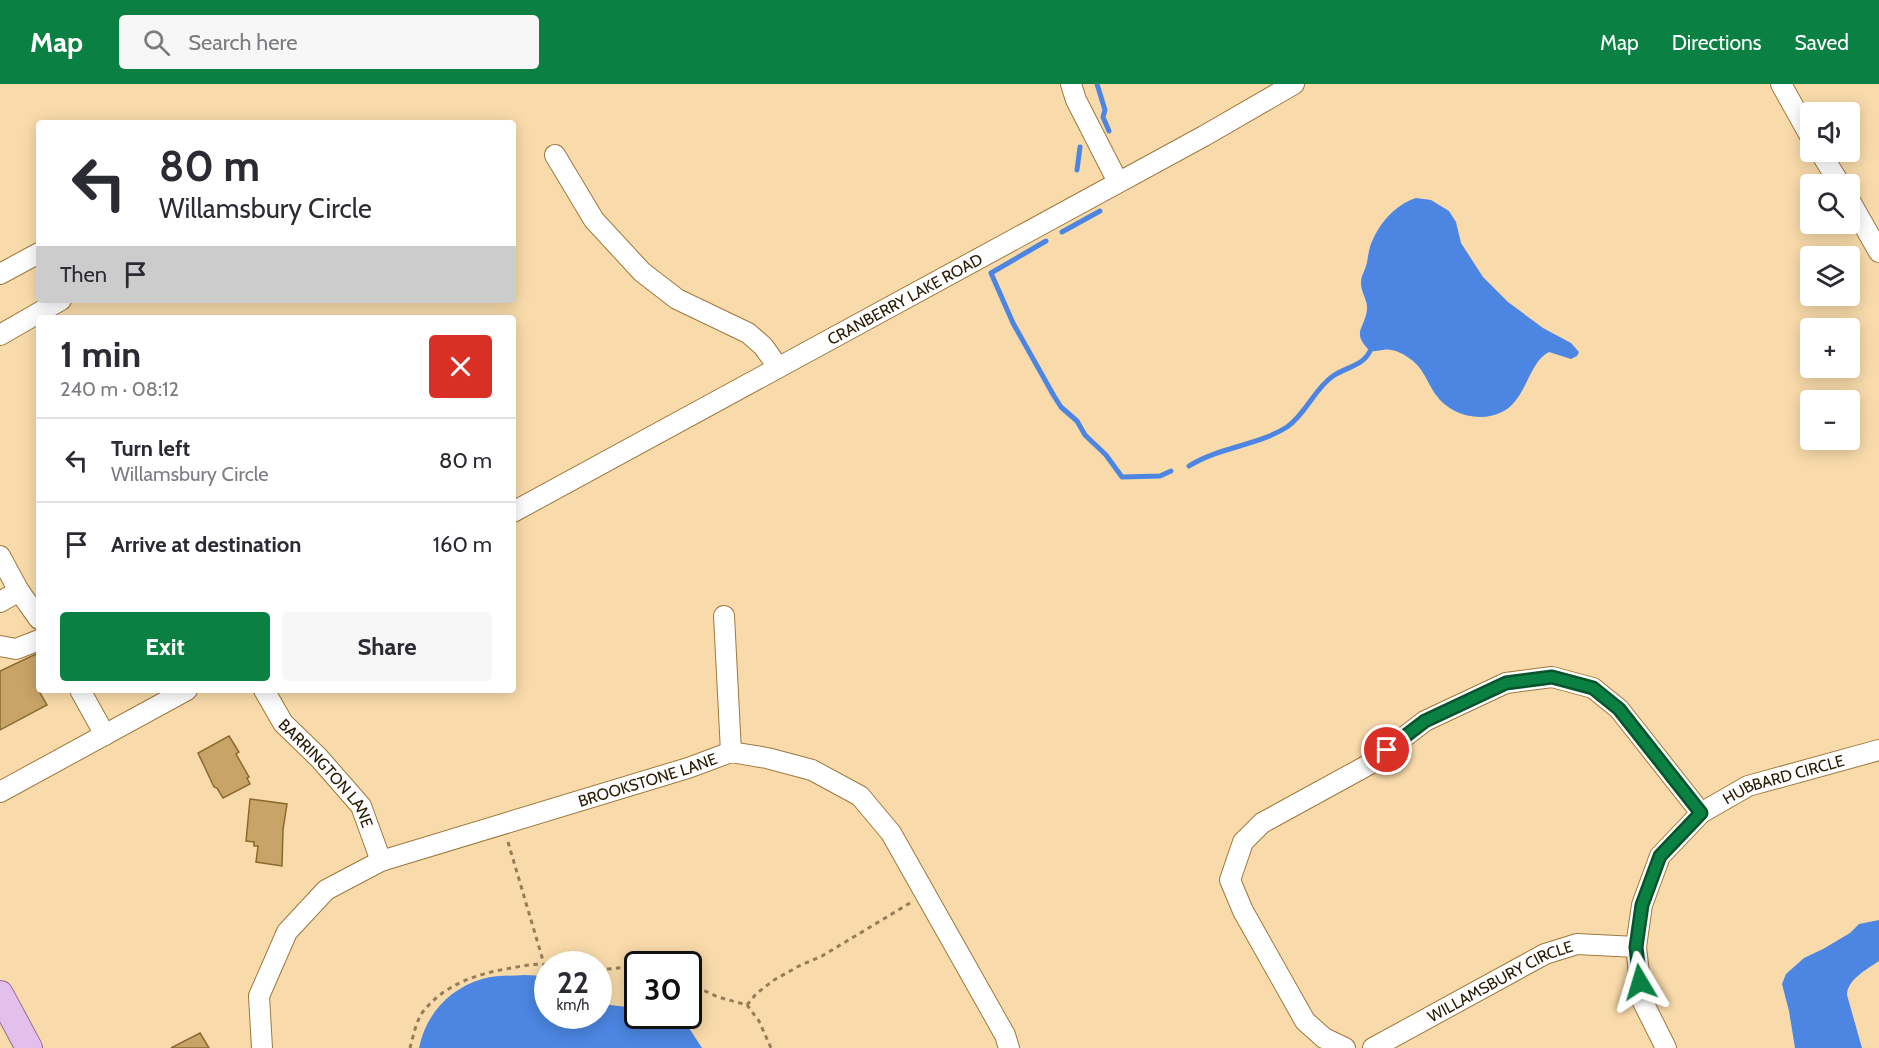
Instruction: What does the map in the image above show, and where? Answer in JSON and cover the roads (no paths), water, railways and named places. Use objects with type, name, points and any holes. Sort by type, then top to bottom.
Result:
[{"type":"main road","points":[[0,994],[29,1048]]},
{"type":"street","points":[[1071,84],[1076,100],[1118,182]]},
{"type":"street","name":"CRANBERRY LAKE ROAD","points":[[516,510],[1294,84]]},
{"type":"street","points":[[1781,84],[1800,118]]},
{"type":"street","points":[[555,155],[594,220],[642,272],[677,299],[748,333],[763,346],[778,368]]},
{"type":"street","points":[[1860,219],[1879,252]]},
{"type":"street","points":[[0,274],[36,255]]},
{"type":"street","points":[[0,335],[56,303]]},
{"type":"street","points":[[0,556],[19,591],[36,615]]},
{"type":"street","points":[[0,602],[19,591]]},
{"type":"street","points":[[724,616],[731,752]]},
{"type":"street","points":[[0,646],[16,649],[36,641]]},
{"type":"street","points":[[1345,1048],[1324,1038],[1305,1021],[1243,911],[1230,879],[1243,842],[1262,823],[1368,765],[1425,721],[1506,683],[1552,677],[1593,688],[1619,709],[1701,813]]},
{"type":"street","points":[[82,693],[105,735]]},
{"type":"street","points":[[0,792],[182,693]]},
{"type":"street","name":"BARRINGTON LANE","points":[[266,693],[282,723],[319,758],[361,806],[381,861]]},
{"type":"street","name":"HUBBARD CIRCLE","points":[[1666,1048],[1642,1000],[1636,947],[1642,905],[1660,856],[1701,813],[1748,786],[1879,750]]},
{"type":"street","name":"BROOKSTONE LANE","points":[[262,1048],[259,996],[286,932],[326,891],[381,861],[687,768],[731,752],[767,758],[812,770],[860,796],[891,833],[1005,1035],[1009,1048]]},
{"type":"street","name":"WILLAMSBURY CIRCLE","points":[[1373,1048],[1545,954],[1577,944],[1636,947]]},
{"type":"water","points":[[1416,198],[1431,200],[1449,211],[1456,222],[1461,243],[1483,277],[1508,302],[1543,328],[1571,343],[1579,352],[1571,359],[1549,352],[1542,357],[1517,399],[1502,412],[1475,417],[1449,408],[1436,395],[1421,370],[1409,358],[1390,350],[1370,351],[1361,339],[1360,331],[1367,306],[1361,281],[1370,247],[1387,217],[1408,201]]},
{"type":"water","points":[[1879,920],[1879,961],[1850,984],[1847,995],[1862,1048],[1795,1048],[1782,984],[1786,974],[1804,958],[1850,933],[1859,924]]},
{"type":"water","points":[[534,975],[534,1029],[612,1029],[612,1005],[624,1007],[624,1029],[690,1029],[702,1048],[419,1048],[427,1024],[449,996],[470,983],[498,976]]},
{"type":"waterway","points":[[1097,84],[1105,110],[1103,117],[1109,131]]},
{"type":"waterway","points":[[1077,170],[1080,147]]},
{"type":"waterway","points":[[1062,232],[1100,211]]},
{"type":"waterway","points":[[1046,241],[991,273],[1013,323],[1061,407],[1077,421],[1085,435],[1106,455],[1122,477],[1160,476],[1171,471]]},
{"type":"waterway","points":[[1189,466],[1287,427],[1300,415],[1326,381],[1359,363],[1370,351]]}]
